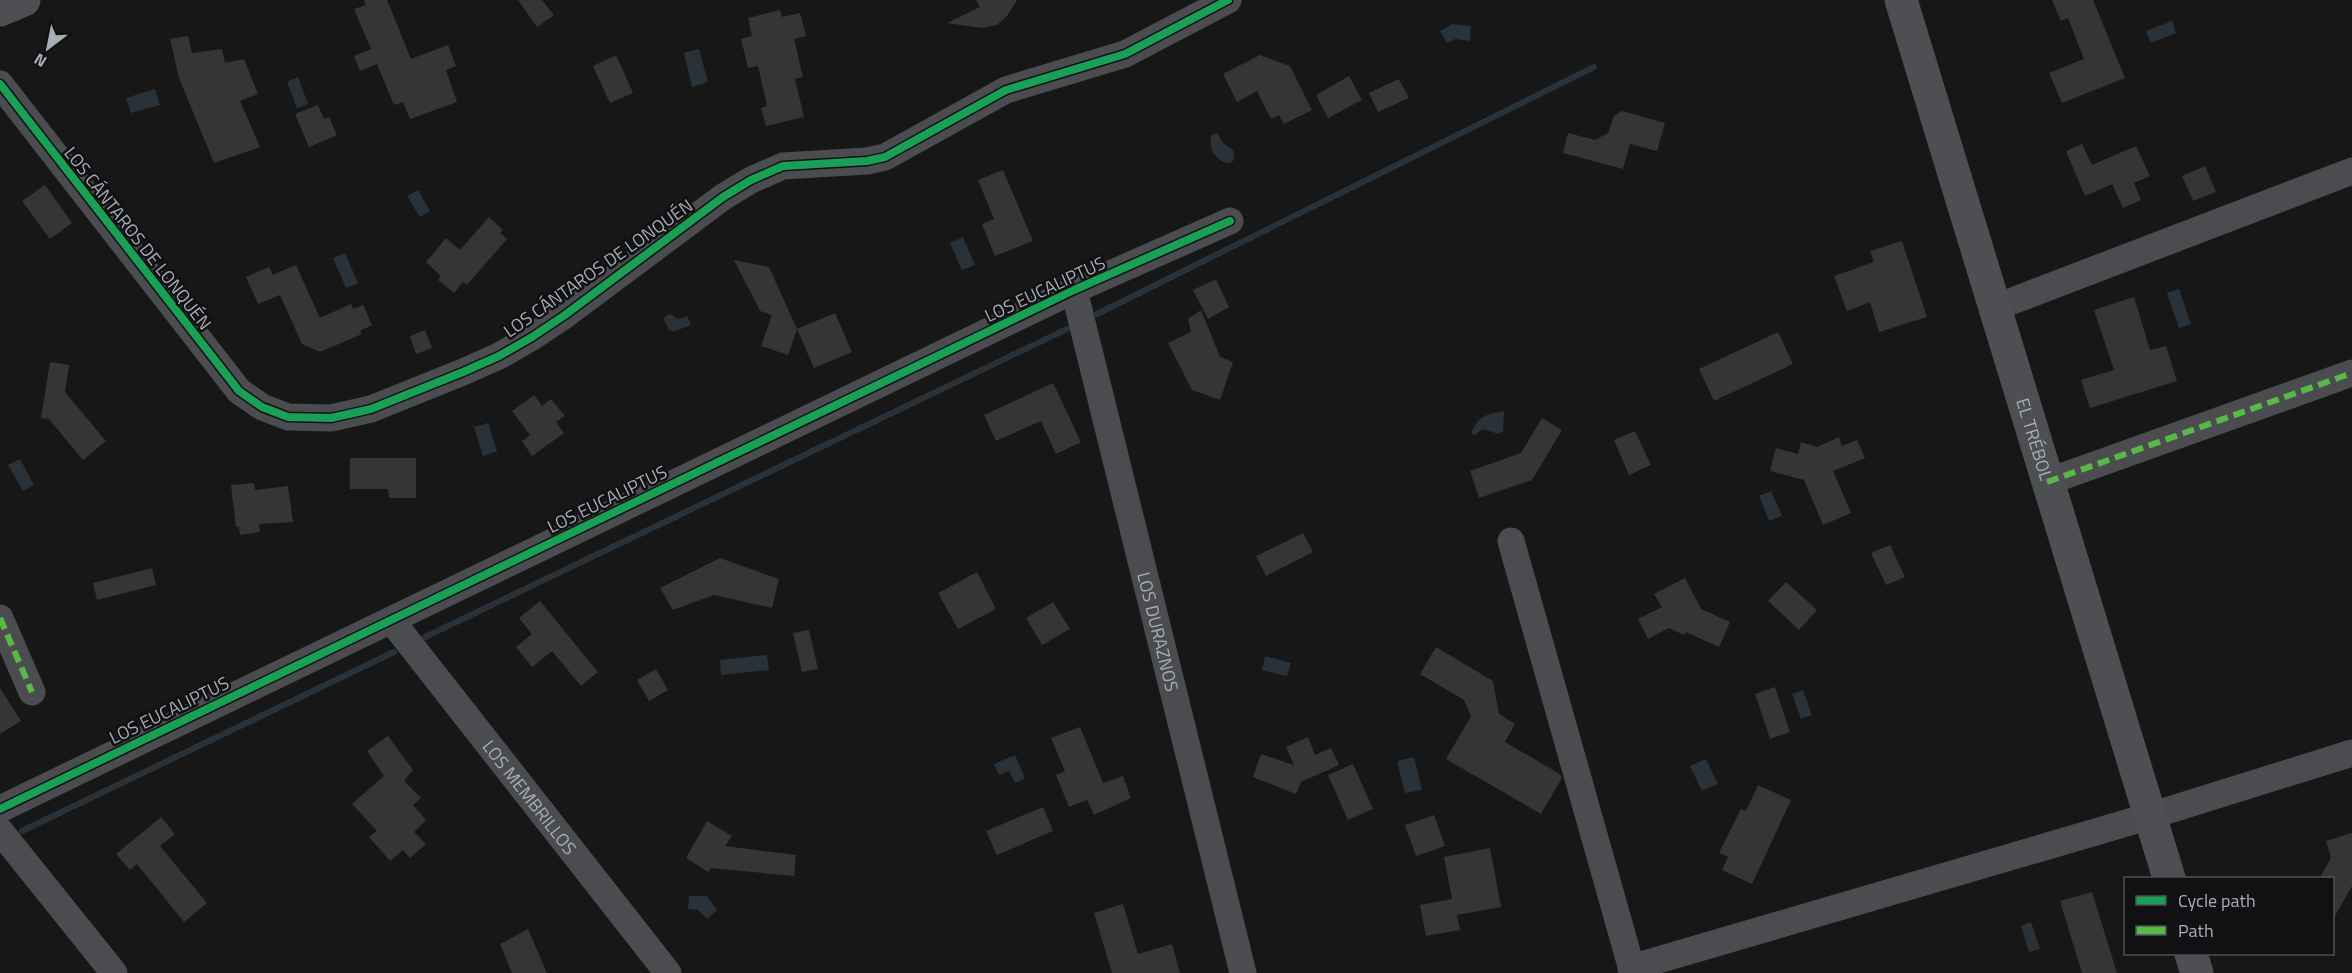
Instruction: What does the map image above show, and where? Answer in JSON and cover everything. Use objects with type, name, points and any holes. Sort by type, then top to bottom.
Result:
[{"type":"main road","points":[[0,10],[24,0]]},
{"type":"main road","name":"EL TRÉBOL","points":[[1901,0],[2168,877]]},
{"type":"main road","points":[[2191,955],[2197,973]]},
{"type":"street","name":"LOS CÁNTAROS DE LONQUÉN","points":[[0,84],[239,391],[262,407],[288,417],[331,418],[371,409],[499,356],[565,315],[723,197],[751,180],[783,166],[867,161],[885,157],[1006,90],[1125,54],[1228,0]]},
{"type":"street","points":[[1994,308],[2352,171]]},
{"type":"street","name":"LOS EUCALIPTUS","points":[[0,809],[1074,290],[1230,221]]},
{"type":"street","name":"LOS DURAZNOS","points":[[1074,290],[1243,973]]},
{"type":"street","points":[[2047,482],[2351,378]]},
{"type":"street","points":[[1511,541],[1632,970],[2150,816],[2352,753]]},
{"type":"street","points":[[0,618],[32,692]]},
{"type":"street","name":"LOS MEMBRILLOS","points":[[390,620],[668,973]]},
{"type":"street","points":[[0,831],[114,973]]},
{"type":"shaded area","points":[[2172,21],[2176,33],[2151,43],[2146,31]]},
{"type":"shaded area","points":[[1452,24],[1471,26],[1470,41],[1455,39],[1447,43],[1440,31]]},
{"type":"shaded area","points":[[699,49],[708,82],[692,87],[684,53]]},
{"type":"shaded area","points":[[298,77],[308,104],[297,108],[287,82]]},
{"type":"shaded area","points":[[155,89],[160,105],[131,113],[126,98]]},
{"type":"shaded area","points":[[1217,133],[1224,144],[1233,150],[1234,160],[1230,163],[1221,161],[1214,154],[1211,140],[1212,135]]},
{"type":"shaded area","points":[[418,190],[430,211],[420,217],[407,196]]},
{"type":"shaded area","points":[[963,237],[975,265],[962,270],[950,243]]},
{"type":"shaded area","points":[[345,253],[358,283],[346,288],[333,258]]},
{"type":"shaded area","points":[[2179,289],[2191,324],[2179,328],[2167,293]]},
{"type":"shaded area","points":[[670,314],[678,319],[687,316],[691,325],[675,331],[669,330],[663,318]]},
{"type":"shaded area","points":[[1504,411],[1503,431],[1499,434],[1482,429],[1475,435],[1471,434],[1480,419]]},
{"type":"shaded area","points":[[488,423],[497,451],[483,456],[474,427]]},
{"type":"shaded area","points":[[20,459],[34,485],[23,491],[8,465]]},
{"type":"shaded area","points":[[1771,491],[1782,516],[1769,521],[1759,496]]},
{"type":"shaded area","points":[[767,655],[769,670],[721,675],[720,660]]},
{"type":"shaded area","points":[[1265,656],[1291,663],[1287,676],[1262,670]]},
{"type":"shaded area","points":[[1803,690],[1812,715],[1801,719],[1792,694]]},
{"type":"shaded area","points":[[1015,755],[1025,778],[1015,783],[1009,771],[999,775],[994,764]]},
{"type":"shaded area","points":[[1414,757],[1422,790],[1405,793],[1397,761]]},
{"type":"shaded area","points":[[1706,759],[1718,784],[1702,791],[1690,766]]},
{"type":"shaded area","points":[[689,896],[707,896],[717,910],[707,919],[698,910],[688,909]]},
{"type":"shaded area","points":[[2031,922],[2040,949],[2029,952],[2021,926]]},
{"type":"building","points":[[364,0],[387,0],[411,59],[448,45],[456,66],[446,70],[457,102],[410,119],[403,102],[394,105],[377,64],[360,71],[354,56],[371,49],[354,9],[366,5]]},
{"type":"building","points":[[518,0],[542,0],[554,15],[537,27]]},
{"type":"building","points":[[976,0],[1017,0],[1007,16],[997,25],[982,28],[947,23],[980,7]]},
{"type":"building","points":[[2052,0],[2093,0],[2125,78],[2062,103],[2049,73],[2084,59],[2068,18],[2061,21]]},
{"type":"building","points":[[780,10],[782,17],[800,13],[806,36],[794,39],[803,77],[795,79],[804,117],[766,126],[761,108],[767,106],[758,66],[748,68],[741,39],[752,36],[748,18]]},
{"type":"building","points":[[188,36],[192,53],[222,49],[225,63],[244,59],[258,94],[240,101],[260,147],[214,163],[179,78],[170,39]]},
{"type":"building","points":[[616,55],[633,93],[610,103],[593,66]]},
{"type":"building","points":[[1260,55],[1290,66],[1312,110],[1284,124],[1279,115],[1271,119],[1257,91],[1237,102],[1223,74]]},
{"type":"building","points":[[1349,76],[1362,100],[1328,118],[1316,95]]},
{"type":"building","points":[[1399,79],[1409,98],[1378,112],[1369,93]]},
{"type":"building","points":[[318,105],[324,119],[329,117],[337,135],[309,147],[295,114]]},
{"type":"building","points":[[1622,111],[1665,123],[1657,151],[1630,144],[1623,169],[1563,153],[1568,133],[1595,140],[1608,133],[1614,116]]},
{"type":"building","points":[[2082,144],[2092,165],[2136,146],[2150,176],[2134,183],[2141,200],[2123,208],[2112,184],[2085,196],[2066,151]]},
{"type":"building","points":[[2205,166],[2216,192],[2193,201],[2182,176]]},
{"type":"building","points":[[1003,170],[1033,241],[995,256],[982,224],[994,219],[978,180]]},
{"type":"building","points":[[45,185],[72,223],[50,239],[22,201]]},
{"type":"building","points":[[489,217],[503,230],[500,233],[507,239],[467,285],[463,282],[454,293],[438,280],[441,276],[426,262],[446,238],[460,250]]},
{"type":"building","points":[[1902,241],[1927,317],[1879,332],[1870,302],[1847,311],[1834,276],[1874,262],[1870,251]]},
{"type":"building","points":[[734,260],[769,267],[797,329],[788,355],[761,346],[772,315],[760,311]]},
{"type":"building","points":[[296,265],[320,318],[351,304],[353,309],[363,305],[372,325],[360,331],[362,334],[320,352],[302,344],[280,295],[258,304],[246,277],[269,267],[273,275]]},
{"type":"building","points":[[1216,279],[1229,307],[1208,319],[1193,290]]},
{"type":"building","points":[[2134,297],[2150,350],[2166,346],[2177,381],[2090,408],[2081,380],[2114,370],[2094,310]]},
{"type":"building","points":[[1201,310],[1220,357],[1233,362],[1220,400],[1192,390],[1168,343],[1191,332],[1188,319]]},
{"type":"building","points":[[835,313],[852,352],[814,368],[797,329]]},
{"type":"building","points":[[425,330],[432,348],[416,354],[410,336]]},
{"type":"building","points":[[1778,332],[1793,364],[1714,401],[1699,369]]},
{"type":"building","points":[[50,362],[69,365],[65,392],[106,441],[83,460],[49,419],[41,418]]},
{"type":"building","points":[[1053,383],[1081,442],[1056,454],[1041,421],[996,441],[984,415]]},
{"type":"building","points":[[534,395],[542,406],[551,399],[565,416],[556,422],[564,433],[532,456],[522,441],[530,435],[512,411]]},
{"type":"building","points":[[1542,418],[1562,430],[1532,480],[1479,498],[1470,471],[1521,453]]},
{"type":"building","points":[[1635,431],[1651,465],[1629,475],[1614,440]]},
{"type":"building","points":[[1839,437],[1842,446],[1857,440],[1865,458],[1833,471],[1851,513],[1823,525],[1804,480],[1770,471],[1776,448],[1798,454],[1801,442],[1817,447]]},
{"type":"building","points":[[350,458],[416,458],[416,498],[389,498],[388,489],[350,489]]},
{"type":"building","points":[[254,483],[255,490],[288,486],[293,522],[259,524],[260,532],[240,535],[239,527],[236,527],[231,485]]},
{"type":"building","points":[[1303,533],[1313,552],[1266,576],[1256,556]]},
{"type":"building","points":[[1890,545],[1905,577],[1886,585],[1871,553]]},
{"type":"building","points":[[720,558],[779,579],[772,608],[714,595],[673,610],[660,588]]},
{"type":"building","points":[[152,568],[156,585],[97,600],[93,583]]},
{"type":"building","points":[[977,572],[996,609],[958,629],[938,593]]},
{"type":"building","points":[[1685,578],[1701,609],[1730,622],[1719,647],[1686,632],[1684,635],[1669,628],[1648,639],[1638,619],[1662,607],[1654,594]]},
{"type":"building","points":[[1786,582],[1817,610],[1799,630],[1768,601]]},
{"type":"building","points":[[540,601],[598,672],[581,686],[552,651],[532,667],[516,647],[532,634],[519,618]]},
{"type":"building","points":[[1053,602],[1070,629],[1042,645],[1026,618]]},
{"type":"building","points":[[809,630],[818,669],[802,672],[793,633]]},
{"type":"building","points":[[1436,647],[1493,681],[1499,714],[1515,724],[1505,742],[1560,774],[1562,778],[1541,814],[1446,759],[1471,716],[1464,700],[1420,674]]},
{"type":"building","points":[[656,669],[668,690],[649,701],[637,680]]},
{"type":"building","points":[[1775,687],[1790,732],[1770,739],[1755,694]]},
{"type":"building","points":[[0,688],[21,721],[0,734]]},
{"type":"building","points":[[1080,727],[1103,783],[1123,776],[1131,798],[1094,815],[1087,800],[1069,807],[1056,775],[1065,771],[1051,738]]},
{"type":"building","points":[[388,736],[413,770],[404,781],[421,798],[413,805],[426,820],[414,832],[426,844],[410,858],[403,850],[390,861],[369,837],[377,831],[352,804],[384,776],[367,751]]},
{"type":"building","points":[[1308,737],[1315,755],[1331,748],[1339,765],[1301,782],[1296,794],[1253,777],[1261,754],[1294,765],[1286,747]]},
{"type":"building","points":[[1353,764],[1373,809],[1348,820],[1328,775]]},
{"type":"building","points":[[1758,785],[1791,800],[1752,884],[1722,870],[1728,857],[1719,853],[1741,809],[1746,811]]},
{"type":"building","points":[[1043,807],[1053,831],[997,855],[986,831]]},
{"type":"building","points":[[1434,815],[1445,846],[1416,856],[1405,825]]},
{"type":"building","points":[[161,817],[175,834],[160,846],[207,903],[184,922],[137,864],[130,870],[116,854]]},
{"type":"building","points":[[707,821],[732,836],[725,846],[796,855],[794,876],[711,868],[708,872],[686,858]]},
{"type":"building","points":[[2352,833],[2352,886],[2334,918],[2334,877],[2320,877],[2331,858],[2326,841]]},
{"type":"building","points":[[1490,848],[1501,907],[1457,915],[1460,930],[1426,936],[1420,905],[1452,899],[1444,857]]},
{"type":"building","points":[[2092,892],[2117,973],[2082,973],[2060,901]]},
{"type":"building","points":[[1123,904],[1138,954],[1172,944],[1180,973],[1112,973],[1094,913]]},
{"type":"building","points":[[528,929],[547,973],[512,973],[500,944]]},
{"type":"waterway","points":[[1097,314],[1594,67]]},
{"type":"waterway","points":[[425,637],[1067,329]]},
{"type":"waterway","points":[[22,831],[394,652]]},
{"type":"marked path","points":[[2047,482],[2352,373]]},
{"type":"marked path","points":[[0,618],[32,692]]},
{"type":"cycle path","points":[[0,84],[239,391],[262,407],[288,417],[331,418],[371,409],[499,356],[565,315],[723,197],[751,180],[783,166],[867,161],[885,157],[1006,90],[1125,54],[1228,0]]},
{"type":"cycle path","points":[[0,809],[1074,290],[1230,221]]}]
